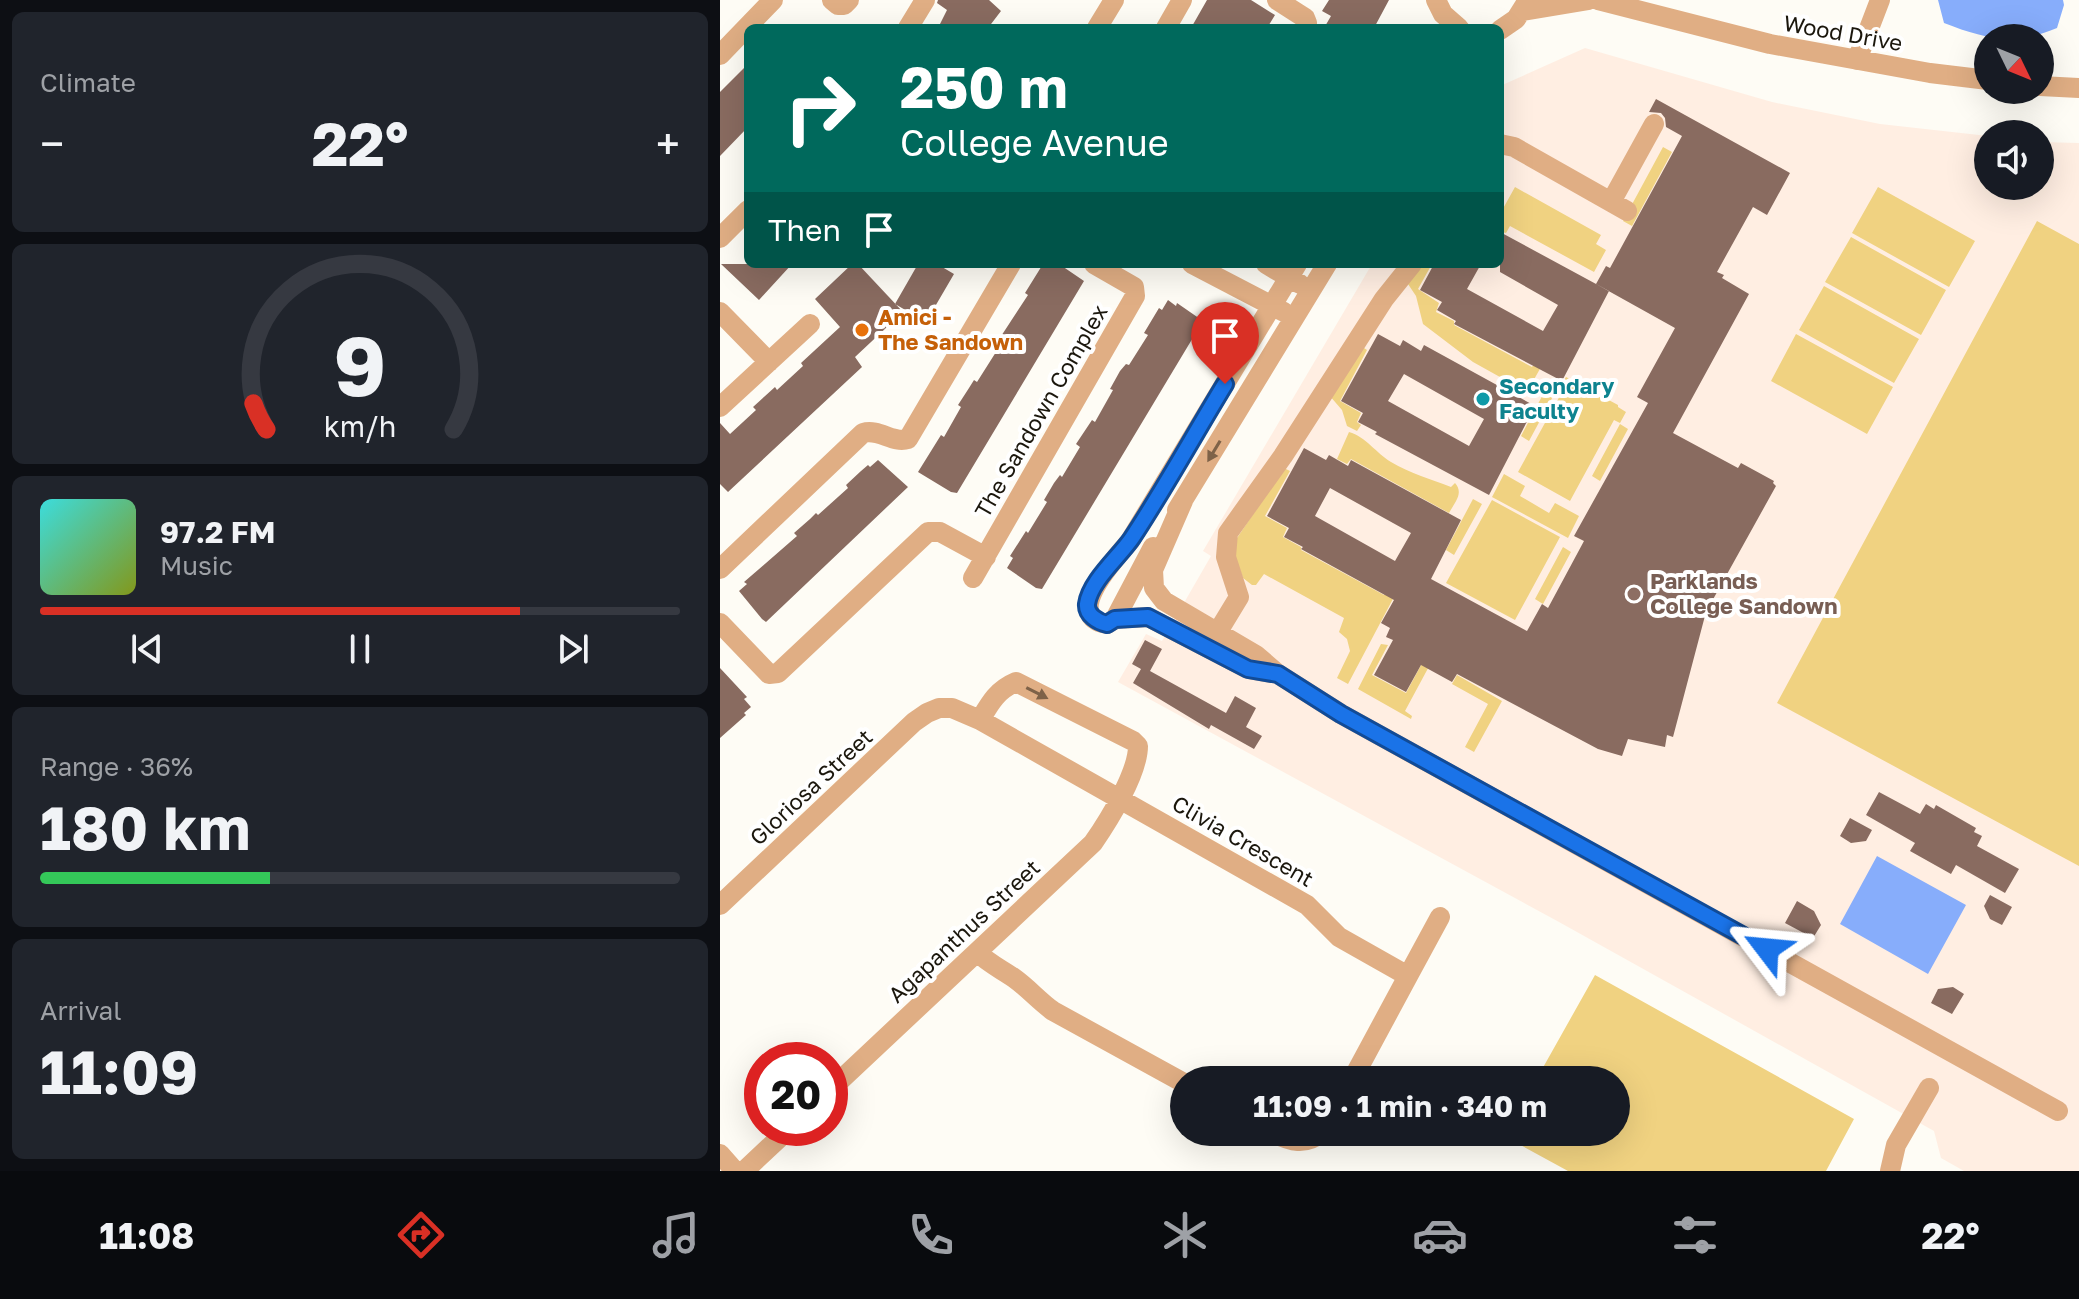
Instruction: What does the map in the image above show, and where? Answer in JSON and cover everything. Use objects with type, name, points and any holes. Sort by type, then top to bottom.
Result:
[{"type":"street","points":[[750,24],[773,0]]},
{"type":"street","points":[[832,0],[838,5],[844,5],[849,0]]},
{"type":"street","points":[[910,24],[925,0]]},
{"type":"street","points":[[1099,24],[1114,0]]},
{"type":"street","points":[[1168,24],[1182,0]]},
{"type":"street","points":[[1277,0],[1305,18],[1306,24]]},
{"type":"street","points":[[1504,28],[1526,6],[1589,0]]},
{"type":"street","name":"Wood Drive","points":[[1598,0],[1770,44],[1974,78]]},
{"type":"street","points":[[1857,60],[1880,0]]},
{"type":"street","points":[[1436,24],[1437,3]]},
{"type":"street","points":[[1437,3],[1454,24]]},
{"type":"street","points":[[720,55],[744,30]]},
{"type":"street","points":[[2054,87],[2079,88]]},
{"type":"street","points":[[1504,145],[1514,147],[1619,206],[1654,124]]},
{"type":"street","points":[[720,238],[744,214]]},
{"type":"street","points":[[720,569],[863,433],[872,431],[902,441],[908,439],[1009,268]]},
{"type":"street","name":"The Sandown Complex","points":[[973,578],[1135,296],[1134,287],[1101,268]]},
{"type":"street","points":[[1200,268],[1295,317]]},
{"type":"street","points":[[1115,619],[1137,574],[1325,268]]},
{"type":"street","points":[[1214,640],[1239,597],[1226,557],[1228,533],[1283,456],[1384,299],[1409,268]]},
{"type":"street","points":[[1214,640],[1148,617],[1115,619],[1107,624],[1088,612],[1087,603],[1106,570],[1130,541],[1293,271],[1311,291]]},
{"type":"street","points":[[720,312],[769,362]]},
{"type":"street","points":[[720,407],[810,324]]},
{"type":"street","points":[[1183,501],[1153,570],[1154,588],[1164,601],[1248,669],[1278,674],[1341,714],[2058,1111]]},
{"type":"street","points":[[720,623],[769,674],[774,675],[928,532],[940,532],[986,557]]},
{"type":"street","name":"Agapanthus Street","points":[[848,1073],[1093,843],[1138,757],[1138,746],[1133,741],[1016,682],[1002,688],[980,720]]},
{"type":"street","name":"Clivia Crescent","points":[[939,708],[952,708],[980,720],[1119,797],[1307,905],[1339,937],[1408,976]]},
{"type":"street","name":"Gloriosa Street","points":[[720,905],[914,722],[939,708]]},
{"type":"street","points":[[1360,1066],[1440,917]]},
{"type":"street","points":[[977,952],[987,962],[1016,979],[1035,999],[1053,1011],[1170,1075]]},
{"type":"street","points":[[1890,1171],[1896,1145],[1929,1088]]},
{"type":"street","points":[[744,1171],[771,1146]]},
{"type":"street","points":[[720,1154],[735,1171]]},
{"type":"shaded area","name":"Parklands College Sandown","points":[[1585,48],[1772,102],[1880,124],[1974,134],[1974,200],[2054,200],[2054,142],[2079,143],[2079,1171],[1964,1171],[1941,1158],[1934,1131],[1118,682],[1146,634],[1162,641],[1211,556],[1203,551],[1370,268],[1504,268],[1504,84]]},
{"type":"shaded area","points":[[1663,147],[1672,152],[1632,226],[1623,221]]},
{"type":"shaded area","points":[[1515,187],[1601,235],[1596,244],[1606,250],[1594,272],[1510,226],[1504,232],[1504,207]]},
{"type":"shaded area","points":[[1878,187],[1975,241],[1949,287],[1852,233]]},
{"type":"shaded area","points":[[2037,221],[2079,244],[2079,866],[1777,703]]},
{"type":"shaded area","points":[[1851,237],[1946,290],[1921,335],[1825,282]]},
{"type":"shaded area","points":[[1417,268],[1430,268],[1418,289],[1439,303],[1436,312],[1532,367],[1535,363],[1541,367],[1527,392],[1473,362],[1423,324],[1416,296],[1406,281]]},
{"type":"shaded area","points":[[1824,286],[1919,339],[1894,383],[1799,330]]},
{"type":"shaded area","points":[[1796,334],[1893,387],[1867,434],[1771,381]]},
{"type":"shaded area","points":[[1361,346],[1367,350],[1340,401],[1361,413],[1357,422],[1361,425],[1357,431],[1347,426],[1342,410],[1329,395]]},
{"type":"shaded area","points":[[1566,377],[1626,412],[1620,423],[1614,420],[1570,501],[1518,472],[1562,392],[1557,389],[1529,441],[1521,436],[1548,385],[1554,388],[1559,380],[1563,382]]},
{"type":"shaded area","points":[[1620,424],[1628,429],[1600,481],[1592,476]]},
{"type":"shaded area","points":[[1349,432],[1405,469],[1451,487],[1455,483],[1459,494],[1449,513],[1351,459],[1347,464],[1337,459]]},
{"type":"shaded area","points":[[1284,468],[1290,471],[1265,516],[1287,528],[1283,537],[1384,595],[1387,591],[1395,595],[1348,684],[1337,678],[1350,651],[1347,639],[1339,632],[1344,618],[1264,574],[1256,585],[1252,585],[1243,578],[1231,547]]},
{"type":"shaded area","points":[[1504,474],[1525,486],[1520,496],[1549,513],[1555,503],[1579,516],[1568,538],[1492,497]]},
{"type":"shaded area","points":[[1473,499],[1482,504],[1454,555],[1446,550]]},
{"type":"shaded area","points":[[1492,500],[1560,537],[1515,620],[1446,583]]},
{"type":"shaded area","points":[[1563,547],[1571,552],[1543,604],[1535,599]]},
{"type":"shaded area","points":[[1381,644],[1388,645],[1372,675],[1406,693],[1426,656],[1433,659],[1405,711],[1412,716],[1411,719],[1358,689]]},
{"type":"shaded area","points":[[1457,675],[1502,701],[1474,752],[1465,747],[1488,704],[1452,684]]},
{"type":"shaded area","points":[[1595,975],[1854,1119],[1826,1171],[1568,1171],[1522,1146],[1630,1146],[1630,1066],[1544,1066]]},
{"type":"water","points":[[1938,0],[2063,0],[2064,5],[2054,29],[2054,24],[1974,24],[1974,33],[1944,23]]},
{"type":"water","points":[[1877,856],[1966,905],[1928,974],[1840,924]]},
{"type":"building","points":[[938,0],[989,0],[1001,11],[991,24],[940,24],[947,10],[937,3]]},
{"type":"building","points":[[1207,0],[1251,0],[1275,15],[1269,24],[1193,24]]},
{"type":"building","points":[[1329,0],[1389,0],[1376,24],[1326,24],[1331,16],[1322,11]]},
{"type":"building","points":[[744,68],[744,131],[720,156],[720,92]]},
{"type":"building","points":[[1656,99],[1790,173],[1767,215],[1753,207],[1717,272],[1749,294],[1673,433],[1738,468],[1741,463],[1774,481],[1776,486],[1706,612],[1673,737],[1667,735],[1665,747],[1628,739],[1622,756],[1598,749],[1457,674],[1452,682],[1421,665],[1406,692],[1374,675],[1393,640],[1386,637],[1390,628],[1381,623],[1394,600],[1301,549],[1303,547],[1284,537],[1289,528],[1267,516],[1304,448],[1326,460],[1329,455],[1348,466],[1351,460],[1461,520],[1431,579],[1527,631],[1542,604],[1548,608],[1584,541],[1574,536],[1648,403],[1637,397],[1675,328],[1596,284],[1606,266],[1610,268],[1682,136],[1666,127],[1661,113],[1649,112]],"holes":[[[1330,488],[1411,533],[1395,561],[1315,516]]]},
{"type":"building","points":[[1504,234],[1609,291],[1562,381],[1454,324],[1456,321],[1437,310],[1442,302],[1420,290],[1432,268],[1479,268],[1467,289],[1543,331],[1558,305],[1500,272],[1500,268],[1504,268]]},
{"type":"building","points":[[721,264],[744,264],[744,268],[788,268],[759,300]]},
{"type":"building","points":[[848,268],[862,268],[903,312],[855,357],[862,367],[728,492],[720,484],[720,423],[730,434],[756,410],[753,407],[775,387],[777,390],[840,327],[815,299]]},
{"type":"building","points":[[916,268],[944,268],[954,274],[926,322],[895,304]]},
{"type":"building","points":[[1041,268],[1065,268],[1084,281],[957,493],[951,492],[918,472],[941,435],[944,437],[961,407],[958,405],[974,380],[977,382],[996,352],[992,350],[1028,295],[1025,293]]},
{"type":"building","points":[[1168,300],[1203,321],[1042,589],[1036,588],[1007,568],[1013,558],[1010,556],[1026,531],[1028,533],[1047,502],[1044,500],[1054,483],[1060,475],[1062,477],[1080,447],[1076,444],[1092,420],[1095,422],[1120,371],[1126,364],[1129,365],[1148,335],[1144,333],[1159,308],[1162,310]]},
{"type":"building","points":[[1378,334],[1400,346],[1403,340],[1421,351],[1424,345],[1535,406],[1489,495],[1375,434],[1377,432],[1358,422],[1363,413],[1341,401]],"holes":[[[1404,374],[1484,419],[1469,446],[1388,401]]]},
{"type":"building","points":[[878,460],[908,487],[766,622],[739,591],[747,584],[744,582],[797,536],[794,533],[816,513],[818,515],[848,488],[846,485],[861,471]]},
{"type":"building","points":[[1145,640],[1162,649],[1150,671],[1226,713],[1235,696],[1256,708],[1246,727],[1262,736],[1254,749],[1211,725],[1209,729],[1133,683],[1141,669],[1132,664]]},
{"type":"building","points":[[720,668],[747,697],[744,699],[751,707],[720,738]]},
{"type":"building","points":[[1879,792],[1920,814],[1926,804],[1934,809],[1936,805],[1976,828],[1974,832],[1982,836],[1977,846],[2019,869],[2005,893],[1956,865],[1951,874],[1910,851],[1915,843],[1866,815]]},
{"type":"building","points":[[1850,818],[1872,830],[1866,841],[1851,843],[1840,836]]},
{"type":"building","points":[[1990,895],[2012,907],[2002,925],[1990,919],[1984,906]]},
{"type":"building","points":[[1797,901],[1814,911],[1821,925],[1813,938],[1785,923]]},
{"type":"building","points":[[1953,987],[1964,994],[1952,1014],[1931,1003],[1938,989]]},
{"type":"place","name":"Amici - The Sandown","points":[[862,330]]},
{"type":"place","name":"Secondary Faculty","points":[[1483,399]]},
{"type":"place","name":"Parklands College Sandown","points":[[1634,594]]},
{"type":"route","points":[[1225,384],[1130,541],[1092,593],[1087,603],[1088,612],[1100,623],[1107,624],[1132,616],[1148,617],[1248,669],[1278,674],[1341,714],[1767,949]]}]
